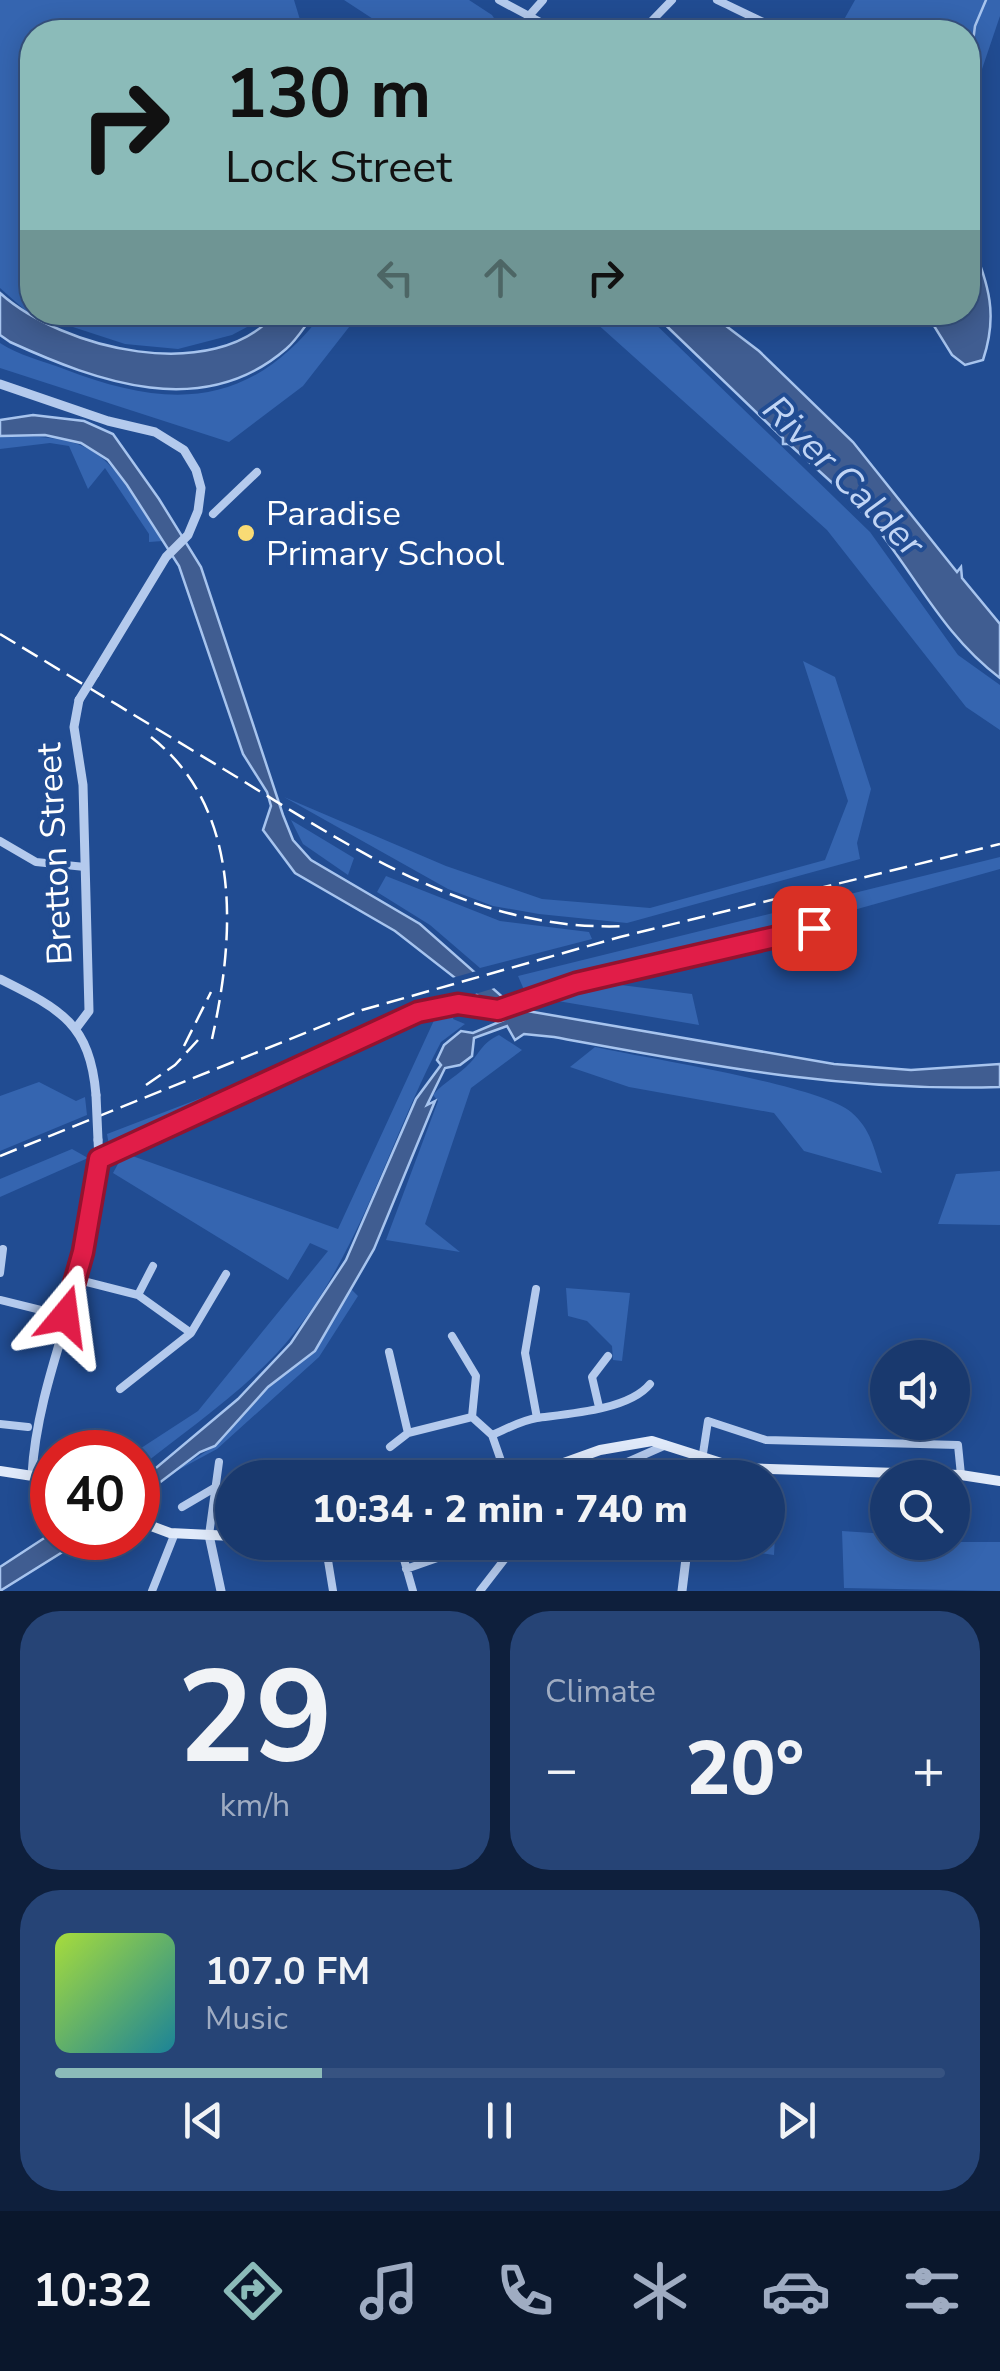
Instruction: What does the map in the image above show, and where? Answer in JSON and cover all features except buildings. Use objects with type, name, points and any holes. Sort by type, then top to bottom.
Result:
[{"type":"main road","points":[[578,1460],[633,1442],[666,1445],[702,1460]]},
{"type":"main road","points":[[0,1471],[30,1475]]},
{"type":"main road","points":[[785,1471],[870,1473]]},
{"type":"main road","points":[[970,1476],[1000,1481]]},
{"type":"main road","points":[[160,1529],[175,1534],[215,1535]]},
{"type":"street","points":[[499,0],[537,20]]},
{"type":"street","points":[[528,17],[543,0]]},
{"type":"street","points":[[653,20],[672,0]]},
{"type":"street","points":[[717,0],[759,20]]},
{"type":"street","name":"Bretton Street","points":[[0,384],[108,422],[155,432],[184,450],[201,488],[198,511],[188,535],[166,558],[79,700],[74,727],[83,786],[90,1011],[77,1028]]},
{"type":"street","points":[[212,514],[257,472]]},
{"type":"street","points":[[0,841],[36,862],[85,866]]},
{"type":"street","points":[[99,1159],[418,1012],[458,1004],[498,1010],[518,1000],[814,928]]},
{"type":"street","points":[[0,979],[48,1003],[77,1028],[93,1064],[96,1095],[99,1159],[76,1278],[38,1430]]},
{"type":"street","points":[[0,1273],[4,1249]]},
{"type":"street","points":[[138,1295],[153,1266]]},
{"type":"street","points":[[120,1390],[191,1333],[226,1274]]},
{"type":"street","points":[[76,1278],[138,1295],[191,1333]]},
{"type":"street","points":[[536,1289],[525,1352],[537,1418]]},
{"type":"street","points":[[0,1300],[65,1316]]},
{"type":"street","points":[[452,1336],[476,1376],[472,1417]]},
{"type":"street","points":[[389,1352],[408,1432]]},
{"type":"street","points":[[599,1407],[592,1377],[608,1356]]},
{"type":"street","points":[[492,1434],[537,1418],[571,1417],[628,1399],[650,1384]]},
{"type":"street","points":[[390,1447],[408,1432],[472,1417]]},
{"type":"street","points":[[472,1417],[492,1434],[501,1460]]},
{"type":"street","points":[[702,1460],[708,1421],[766,1440],[958,1445],[960,1460]]},
{"type":"street","points":[[0,1424],[28,1427]]},
{"type":"street","points":[[631,1460],[666,1445]]},
{"type":"street","points":[[182,1507],[215,1488]]},
{"type":"street","points":[[215,1494],[209,1535],[221,1591]]},
{"type":"street","points":[[152,1591],[175,1534]]},
{"type":"street","points":[[328,1560],[334,1591]]},
{"type":"street","points":[[404,1560],[413,1591]]},
{"type":"street","points":[[406,1570],[434,1560]]},
{"type":"street","points":[[480,1591],[504,1560]]},
{"type":"street","points":[[682,1591],[686,1560]]},
{"type":"shaded area","points":[[0,0],[294,0],[300,20],[20,20],[20,306],[0,288]]},
{"type":"shaded area","points":[[344,0],[469,0],[495,20],[375,20]]},
{"type":"shaded area","points":[[855,0],[1000,0],[1000,16],[980,75],[980,20],[844,20]]},
{"type":"shaded area","points":[[67,325],[251,325],[232,335],[178,349],[125,344]]},
{"type":"shaded area","points":[[312,325],[351,325],[303,386],[229,442],[0,368],[0,343],[103,382],[173,395],[237,384],[267,368]]},
{"type":"shaded area","points":[[598,325],[656,325],[870,532],[958,655],[1000,685],[1000,730],[966,707],[827,530]]},
{"type":"shaded area","points":[[0,436],[64,440],[101,457],[116,472],[163,541],[149,542],[149,534],[105,468],[88,489],[69,446],[50,443],[0,449]]},
{"type":"shaded area","points":[[803,661],[835,677],[871,789],[857,843],[860,859],[627,923],[493,906],[448,889],[284,797],[446,866],[542,899],[650,908],[825,860],[848,801]]},
{"type":"shaded area","points":[[291,820],[354,858],[348,875],[303,844]]},
{"type":"shaded area","points":[[1000,857],[1000,869],[811,922],[525,992],[518,976]]},
{"type":"shaded area","points":[[386,876],[500,921],[589,932],[592,939],[480,968],[430,925],[377,892]]},
{"type":"shaded area","points":[[613,984],[692,994],[699,1025],[546,999]]},
{"type":"shaded area","points":[[454,1015],[453,1019],[465,1024],[441,1042],[330,1281],[278,1352],[245,1384],[160,1452],[160,1436],[198,1411],[328,1251],[310,1243],[288,1280],[113,1173],[124,1153],[338,1229],[436,1016]]},
{"type":"shaded area","points":[[499,1035],[522,1050],[471,1088],[425,1224],[460,1252],[386,1240],[438,1101],[433,1095]]},
{"type":"shaded area","points":[[595,1047],[769,1082],[833,1102],[851,1112],[863,1125],[882,1173],[804,1151],[774,1113],[629,1087],[570,1067]]},
{"type":"shaded area","points":[[282,1067],[109,1145],[107,1134]]},
{"type":"shaded area","points":[[39,1082],[76,1101],[85,1097],[87,1115],[0,1151],[0,1096]]},
{"type":"shaded area","points":[[72,1149],[88,1158],[0,1197],[0,1179]]},
{"type":"shaded area","points":[[1000,1171],[1000,1225],[938,1224],[956,1174]]},
{"type":"shaded area","points":[[566,1288],[630,1293],[622,1361],[613,1360],[612,1346],[587,1321],[568,1316]]},
{"type":"shaded area","points":[[351,1289],[358,1296],[319,1357],[217,1449],[167,1476],[215,1446],[268,1387],[314,1351]]},
{"type":"shaded area","points":[[842,1531],[870,1533],[870,1560],[970,1560],[970,1542],[1000,1542],[1000,1591],[844,1588]]},
{"type":"water","points":[[980,267],[990,310],[983,360],[965,365],[952,355],[933,325],[980,325]]},
{"type":"water","points":[[0,293],[20,308],[20,325],[51,325],[98,343],[138,351],[178,354],[215,349],[249,335],[261,325],[306,325],[290,345],[254,371],[220,384],[185,389],[114,381],[44,357],[0,335]]},
{"type":"water","name":"River Calder","points":[[665,325],[725,325],[759,351],[853,442],[957,572],[961,567],[962,578],[1000,624],[1000,678],[950,629],[861,511],[789,444],[783,444],[783,438]]},
{"type":"water","points":[[33,415],[84,421],[113,434],[201,567],[293,840],[311,860],[420,924],[516,1009],[834,1064],[911,1070],[1000,1064],[1000,1087],[830,1081],[554,1037],[524,1034],[515,1040],[507,1026],[474,1038],[472,1056],[460,1065],[445,1068],[427,1105],[435,1101],[374,1249],[315,1351],[268,1387],[215,1446],[200,1452],[160,1482],[160,1465],[238,1399],[291,1343],[346,1260],[416,1099],[441,1065],[437,1060],[444,1045],[461,1031],[473,1033],[504,1020],[501,1005],[482,999],[395,931],[295,873],[263,830],[271,806],[267,792],[243,754],[179,566],[127,485],[108,460],[81,443],[45,435],[0,436],[0,420]]},
{"type":"water","points":[[30,1547],[30,1560],[50,1560],[0,1591],[0,1567]]},
{"type":"pier","points":[[480,970],[501,986],[472,995],[452,978]]},
{"type":"waterway","points":[[978,20],[986,0]]},
{"type":"railway","points":[[0,634],[327,832],[421,882],[520,916],[572,925],[627,926]]},
{"type":"railway","points":[[151,737],[181,766],[203,800],[217,837],[225,876],[225,958],[212,1039]]},
{"type":"railway","points":[[0,1156],[362,1010],[620,937],[1000,844]]},
{"type":"railway","points":[[184,1046],[211,992]]},
{"type":"railway","points":[[146,1085],[175,1065],[198,1040]]},
{"type":"place","name":"Paradise Primary School","points":[[246,533]]},
{"type":"route","points":[[65,1316],[83,1252],[99,1159],[243,1094],[354,1038],[418,1012],[458,1004],[498,1010],[576,983],[814,928]]}]
